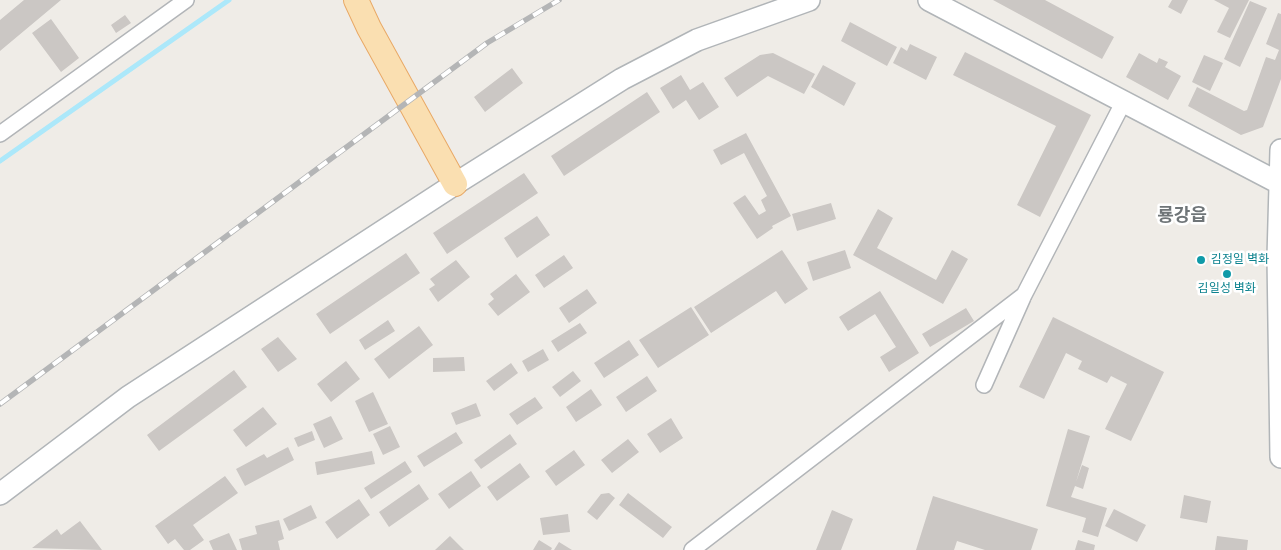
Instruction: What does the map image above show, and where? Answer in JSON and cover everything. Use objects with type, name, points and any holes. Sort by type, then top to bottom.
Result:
[{"type":"main road","points":[[356,0],[369,28],[455,184]]},
{"type":"main road","points":[[0,494],[128,398],[455,184],[622,79],[697,40],[809,0]]},
{"type":"main road","points":[[929,0],[1280,184]]},
{"type":"main road","points":[[1281,150],[1278,257],[1281,457]]},
{"type":"street","points":[[0,134],[186,0]]},
{"type":"street","points":[[984,385],[1024,295],[1124,101]]},
{"type":"street","points":[[692,550],[1024,295]]},
{"type":"building","points":[[24,0],[61,0],[0,51],[0,20]]},
{"type":"building","points":[[993,0],[1045,0],[1114,37],[1102,59]]},
{"type":"building","points":[[1172,0],[1188,0],[1181,14],[1168,7]]},
{"type":"building","points":[[1214,0],[1249,0],[1230,38],[1217,32],[1229,8]]},
{"type":"building","points":[[1250,1],[1267,8],[1240,67],[1224,59]]},
{"type":"building","points":[[1278,13],[1281,14],[1281,79],[1263,127],[1241,135],[1188,106],[1197,87],[1244,111],[1247,110],[1266,57],[1275,60],[1279,50],[1266,44]]},
{"type":"building","points":[[125,15],[131,23],[116,33],[111,25]]},
{"type":"building","points":[[51,19],[79,58],[61,72],[32,33]]},
{"type":"building","points":[[850,22],[897,47],[887,66],[841,41]]},
{"type":"building","points":[[910,44],[937,57],[926,80],[893,63],[901,47],[907,51]]},
{"type":"building","points":[[965,52],[1091,115],[1040,217],[1017,205],[1056,126],[953,75]]},
{"type":"building","points":[[773,53],[815,74],[804,94],[768,76],[737,97],[724,78],[760,55]]},
{"type":"building","points":[[1139,53],[1157,63],[1159,58],[1168,62],[1165,67],[1181,76],[1168,100],[1126,77]]},
{"type":"building","points":[[1204,55],[1223,63],[1210,91],[1192,82]]},
{"type":"building","points":[[823,65],[856,83],[844,106],[811,87]]},
{"type":"building","points":[[512,68],[523,83],[485,112],[474,97]]},
{"type":"building","points":[[681,75],[690,90],[703,82],[719,107],[699,120],[686,100],[673,109],[660,88]]},
{"type":"building","points":[[647,92],[660,112],[564,176],[551,156]]},
{"type":"building","points":[[746,133],[791,216],[772,226],[773,228],[757,239],[733,203],[745,195],[759,215],[766,211],[761,200],[767,196],[744,153],[721,165],[713,150]]},
{"type":"building","points":[[524,173],[538,193],[447,254],[433,233]]},
{"type":"building","points":[[831,203],[836,219],[797,231],[792,214]]},
{"type":"building","points":[[878,209],[893,218],[877,248],[936,280],[952,250],[968,259],[943,304],[853,255]]},
{"type":"building","points":[[537,216],[550,235],[517,258],[504,238]]},
{"type":"building","points":[[782,250],[808,289],[785,304],[776,291],[711,333],[694,307]]},
{"type":"building","points":[[845,250],[851,268],[813,281],[807,262]]},
{"type":"building","points":[[406,253],[420,273],[330,334],[316,314]]},
{"type":"building","points":[[564,255],[573,268],[544,288],[535,275]]},
{"type":"building","points":[[456,260],[470,277],[438,302],[429,289],[435,285],[430,279]]},
{"type":"building","points":[[516,274],[530,292],[498,316],[488,304],[494,299],[490,294]]},
{"type":"building","points":[[587,289],[597,303],[569,323],[559,308]]},
{"type":"building","points":[[880,291],[919,353],[889,372],[880,357],[896,347],[875,314],[848,331],[839,317]]},
{"type":"building","points":[[691,307],[709,335],[658,368],[639,340]]},
{"type":"building","points":[[966,308],[974,321],[930,347],[922,334]]},
{"type":"building","points":[[1053,317],[1164,372],[1131,441],[1105,429],[1127,384],[1111,376],[1107,383],[1078,369],[1082,361],[1066,353],[1044,399],[1019,387]]},
{"type":"building","points":[[388,320],[395,331],[365,350],[359,340]]},
{"type":"building","points":[[580,323],[587,333],[558,352],[551,341]]},
{"type":"building","points":[[419,326],[433,345],[389,379],[374,359]]},
{"type":"building","points":[[278,337],[297,359],[278,372],[261,349]]},
{"type":"building","points":[[629,340],[639,355],[604,378],[594,363]]},
{"type":"building","points":[[543,349],[549,360],[528,372],[522,361]]},
{"type":"building","points":[[464,357],[465,371],[433,372],[433,358]]},
{"type":"building","points":[[346,361],[360,379],[331,402],[317,384]]},
{"type":"building","points":[[511,363],[518,373],[494,391],[486,381]]},
{"type":"building","points":[[234,370],[247,387],[159,451],[147,435]]},
{"type":"building","points":[[573,371],[581,381],[560,397],[552,387]]},
{"type":"building","points":[[647,376],[657,391],[626,412],[616,397]]},
{"type":"building","points":[[591,389],[602,405],[576,422],[566,407]]},
{"type":"building","points":[[373,392],[388,424],[369,432],[355,401]]},
{"type":"building","points":[[535,397],[543,408],[517,425],[509,414]]},
{"type":"building","points":[[476,403],[481,416],[456,425],[451,413]]},
{"type":"building","points":[[263,407],[277,424],[246,447],[233,430]]},
{"type":"building","points":[[331,416],[343,439],[324,448],[313,424]]},
{"type":"building","points":[[671,418],[683,438],[660,453],[647,434]]},
{"type":"building","points":[[390,426],[400,447],[383,455],[373,434]]},
{"type":"building","points":[[1068,429],[1090,436],[1076,482],[1082,465],[1089,468],[1083,489],[1075,486],[1071,497],[1107,508],[1098,537],[1082,532],[1086,518],[1046,506]]},
{"type":"building","points":[[312,431],[315,440],[298,447],[294,438]]},
{"type":"building","points":[[456,432],[463,443],[424,467],[417,456]]},
{"type":"building","points":[[510,434],[517,444],[481,469],[474,460]]},
{"type":"building","points":[[628,439],[639,452],[612,473],[601,460]]},
{"type":"building","points":[[288,447],[294,460],[245,486],[236,469],[264,454],[267,458]]},
{"type":"building","points":[[574,450],[585,465],[556,486],[545,471]]},
{"type":"building","points":[[372,451],[375,464],[317,475],[315,462]]},
{"type":"building","points":[[405,461],[412,472],[371,499],[364,488]]},
{"type":"building","points":[[520,463],[530,477],[497,501],[487,487]]},
{"type":"building","points":[[471,471],[481,486],[449,509],[438,494]]},
{"type":"building","points":[[225,476],[238,493],[193,525],[204,540],[190,550],[184,550],[175,539],[168,544],[155,526]]},
{"type":"building","points":[[419,484],[429,499],[389,527],[379,512]]},
{"type":"building","points":[[609,493],[615,498],[597,520],[587,512],[601,494]]},
{"type":"building","points":[[628,493],[672,527],[663,538],[619,505]]},
{"type":"building","points":[[1184,495],[1211,501],[1207,523],[1180,518]]},
{"type":"building","points":[[933,496],[1038,529],[1031,550],[985,550],[957,541],[954,550],[916,550]]},
{"type":"building","points":[[359,499],[370,515],[337,539],[325,522]]},
{"type":"building","points":[[311,505],[317,518],[289,531],[283,519]]},
{"type":"building","points":[[1114,509],[1146,525],[1137,542],[1105,526]]},
{"type":"building","points":[[832,510],[853,519],[841,550],[816,550]]},
{"type":"building","points":[[568,514],[570,532],[543,535],[540,518]]},
{"type":"building","points":[[279,520],[284,539],[278,541],[280,550],[242,550],[239,539],[257,534],[255,526]]},
{"type":"building","points":[[80,521],[102,550],[32,548],[57,529],[61,535]]},
{"type":"building","points":[[229,533],[237,550],[213,550],[209,541]]},
{"type":"building","points":[[450,536],[464,550],[435,550]]},
{"type":"building","points":[[1217,536],[1248,540],[1247,550],[1215,550]]},
{"type":"building","points":[[539,540],[552,548],[551,550],[533,550]]},
{"type":"building","points":[[1078,540],[1095,545],[1094,550],[1075,550]]},
{"type":"building","points":[[559,542],[572,550],[554,550]]},
{"type":"waterway","points":[[0,161],[229,0]]},
{"type":"railway","points":[[0,404],[487,43],[559,0]]},
{"type":"place","name":"김정일 벽화","points":[[1201,260]]},
{"type":"place","name":"김일성 벽화","points":[[1227,274]]},
{"type":"district","name":"룡강읍","points":[[1182,216]]}]
